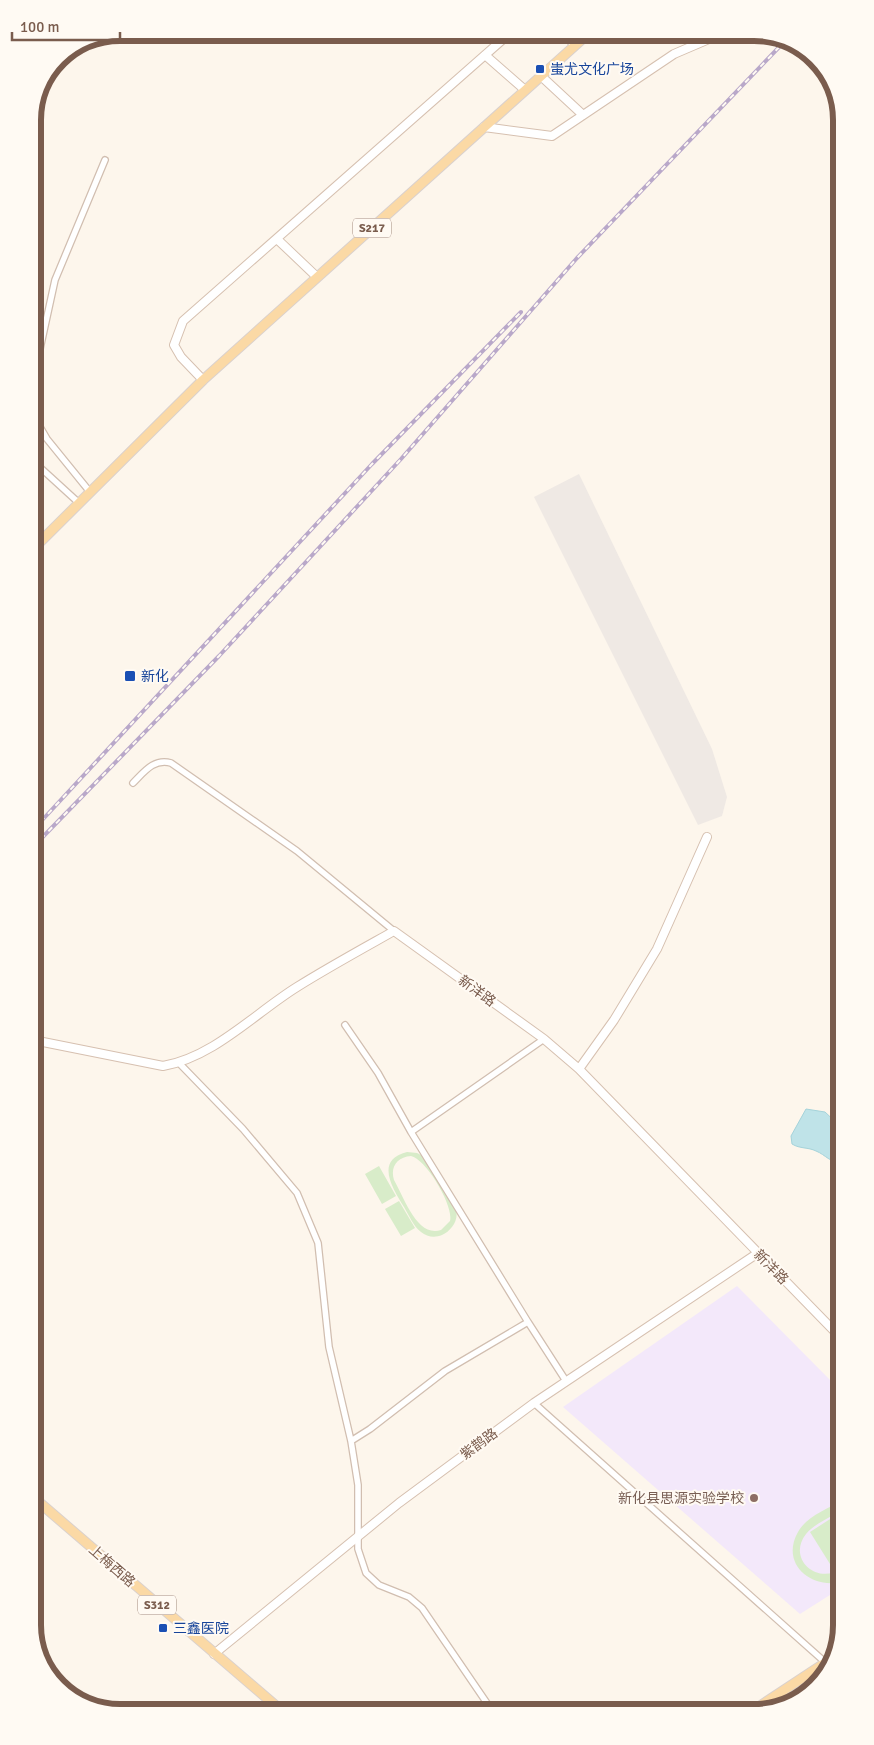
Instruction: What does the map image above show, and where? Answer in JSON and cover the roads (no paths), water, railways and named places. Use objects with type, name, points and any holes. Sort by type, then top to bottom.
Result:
[{"type":"main road","name":"S217","points":[[41,541],[203,380],[580,41]]},
{"type":"main road","name":"上梅西路","points":[[41,1505],[273,1704]]},
{"type":"main road","points":[[766,1702],[821,1666]]},
{"type":"street","points":[[203,380],[181,357],[174,345],[183,321],[501,41]]},
{"type":"street","points":[[571,41],[575,45]]},
{"type":"street","points":[[484,127],[552,136],[674,54],[704,41]]},
{"type":"street","points":[[485,55],[525,90]]},
{"type":"street","points":[[541,76],[583,115]]},
{"type":"street","points":[[41,334],[55,280],[106,160]]},
{"type":"street","points":[[276,239],[317,277]]},
{"type":"street","points":[[41,429],[47,440],[90,492]]},
{"type":"street","points":[[41,467],[79,503]]},
{"type":"street","points":[[41,1042],[163,1066],[180,1063],[225,1038],[297,987],[394,931],[297,851],[172,763],[164,761],[153,763],[133,783]]},
{"type":"street","points":[[578,1069],[614,1020],[658,949],[706,837]]},
{"type":"street","name":"新洋路","points":[[394,931],[544,1039],[578,1069],[833,1329]]},
{"type":"street","points":[[345,1025],[378,1073],[411,1132],[566,1381]]},
{"type":"street","points":[[411,1132],[544,1039]]},
{"type":"street","points":[[180,1063],[242,1129],[297,1193],[318,1243],[329,1347],[351,1441],[358,1485],[358,1549],[366,1573],[379,1585],[410,1597],[422,1608],[488,1704]]},
{"type":"street","name":"紫鹊路","points":[[214,1654],[357,1536],[534,1403],[758,1253]]},
{"type":"street","points":[[351,1441],[370,1429],[445,1371],[528,1322]]},
{"type":"street","points":[[534,1403],[826,1658]]},
{"type":"water","points":[[806,1109],[825,1112],[833,1120],[833,1161],[813,1150],[792,1144],[791,1136]]},
{"type":"railway","points":[[41,839],[219,656],[401,459],[577,258],[781,46]]},
{"type":"railway","points":[[41,821],[372,464],[521,312]]},
{"type":"place","name":"蚩尤文化广场","points":[[540,69]]},
{"type":"place","name":"新化","points":[[130,676]]},
{"type":"place","name":"新化县思源实验学校","points":[[754,1498]]},
{"type":"place","name":"三鑫医院","points":[[163,1628]]}]
